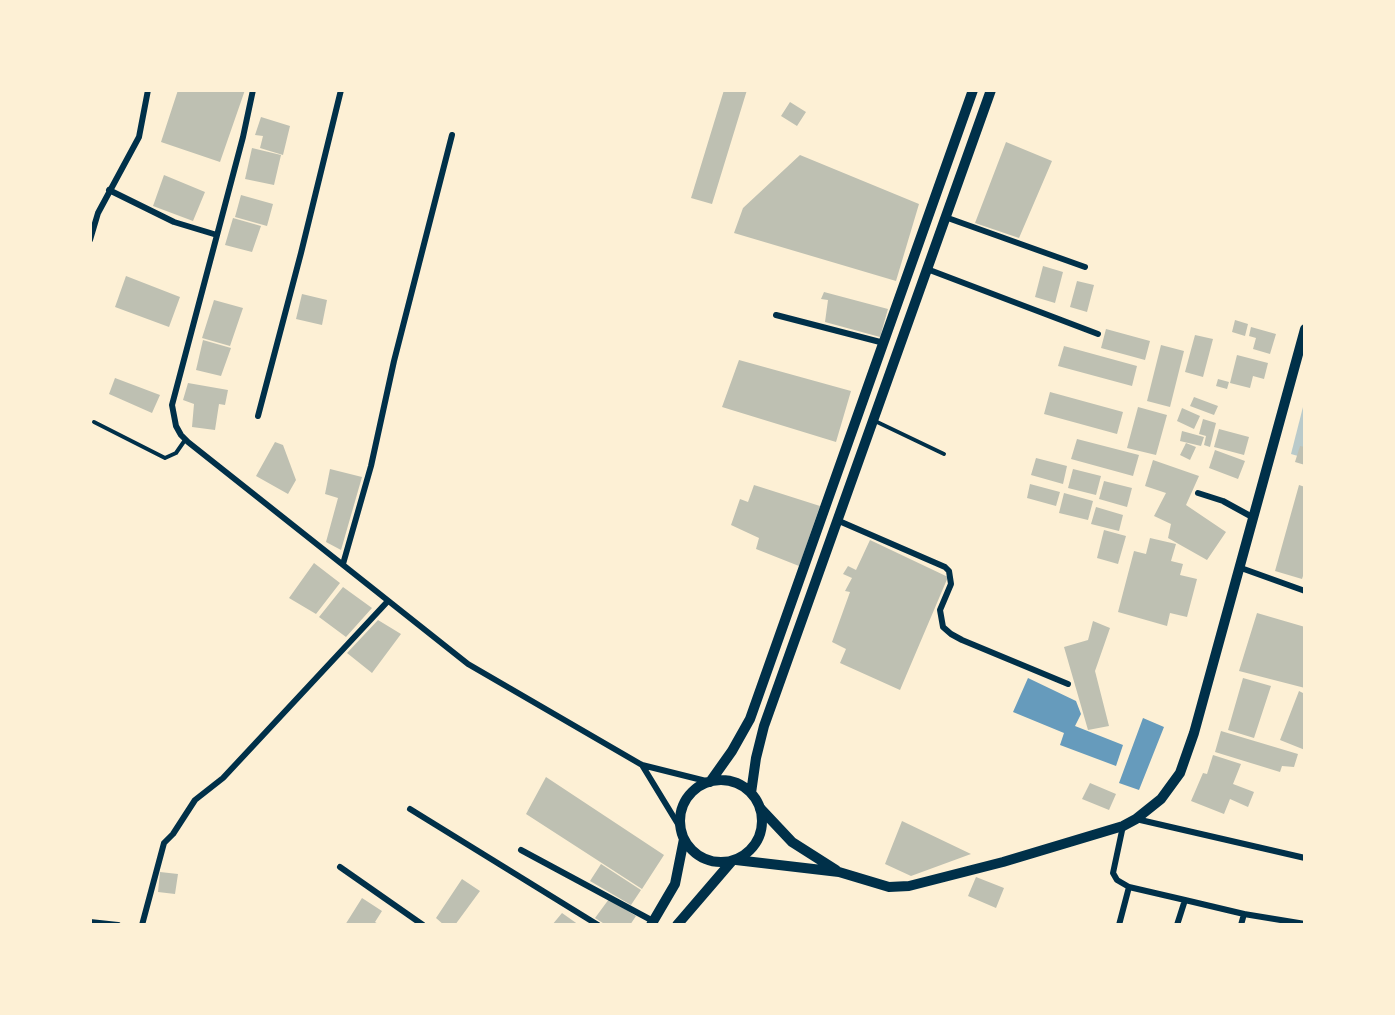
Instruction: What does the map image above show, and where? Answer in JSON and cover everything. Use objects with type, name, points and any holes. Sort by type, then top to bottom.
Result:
[{"type":"main road","points":[[652,923],[675,884],[682,834],[682,809],[692,792],[710,782],[732,751],[750,719],[973,90]]},
{"type":"main road","points":[[751,793],[764,726],[991,90]]},
{"type":"main road","points":[[682,834],[696,854],[713,862],[734,860],[839,872],[889,887],[909,886],[1003,862],[1123,826],[1136,819],[1161,799],[1180,773],[1194,733],[1305,329]]},
{"type":"main road","points":[[710,782],[730,781],[741,786],[751,793],[760,808],[792,842],[839,872]]},
{"type":"main road","points":[[677,925],[734,860],[749,851],[758,839],[762,824],[760,808]]},
{"type":"street","points":[[90,240],[98,213],[139,137],[148,90]]},
{"type":"street","points":[[253,90],[172,405],[176,426],[186,440],[468,664],[642,765],[710,782]]},
{"type":"street","points":[[258,416],[341,90]]},
{"type":"street","points":[[343,564],[371,466],[394,361],[452,135]]},
{"type":"street","points":[[109,190],[174,222],[217,235]]},
{"type":"street","points":[[945,217],[1085,267]]},
{"type":"street","points":[[926,268],[1098,334]]},
{"type":"street","points":[[776,315],[885,343]]},
{"type":"street","points":[[1198,493],[1223,501],[1254,518]]},
{"type":"street","points":[[838,521],[945,567],[949,571],[951,584],[940,610],[943,627],[951,634],[1068,684]]},
{"type":"street","points":[[1241,568],[1305,591]]},
{"type":"street","points":[[142,925],[164,843],[173,834],[195,800],[223,778],[388,601]]},
{"type":"street","points":[[642,765],[682,834]]},
{"type":"street","points":[[410,809],[598,925]]},
{"type":"street","points":[[1136,819],[1305,858]]},
{"type":"street","points":[[1123,826],[1113,873],[1118,880],[1129,886],[1185,900],[1301,924]]},
{"type":"street","points":[[521,850],[652,923]]},
{"type":"street","points":[[340,867],[423,925]]},
{"type":"street","points":[[1119,925],[1129,886]]},
{"type":"street","points":[[1177,925],[1185,900]]},
{"type":"street","points":[[1241,925],[1244,914]]},
{"type":"street","points":[[90,922],[118,925]]},
{"type":"lane","points":[[874,420],[944,453]]},
{"type":"lane","points":[[94,422],[165,458],[176,453],[186,440]]},
{"type":"shaded area","points":[[1305,404],[1305,458],[1291,454]]},
{"type":"water","points":[[1028,678],[1076,701],[1081,714],[1075,726],[1123,745],[1116,766],[1060,745],[1064,733],[1013,712]]},
{"type":"water","points":[[1143,718],[1164,727],[1139,790],[1119,783]]},
{"type":"building","points":[[178,90],[245,90],[220,162],[161,142]]},
{"type":"building","points":[[724,90],[747,90],[712,204],[691,198]]},
{"type":"building","points":[[790,102],[806,112],[797,126],[781,116]]},
{"type":"building","points":[[261,117],[290,126],[283,155],[260,148],[263,136],[255,135]]},
{"type":"building","points":[[1006,142],[1052,161],[1019,238],[975,223]]},
{"type":"building","points":[[252,148],[281,155],[274,185],[245,179]]},
{"type":"building","points":[[800,155],[919,204],[896,281],[734,233],[743,208]]},
{"type":"building","points":[[164,175],[205,192],[193,221],[153,206]]},
{"type":"building","points":[[241,195],[273,204],[267,226],[235,217]]},
{"type":"building","points":[[233,218],[261,226],[252,252],[225,245]]},
{"type":"building","points":[[1043,266],[1063,272],[1055,303],[1035,297]]},
{"type":"building","points":[[126,276],[180,297],[169,327],[115,307]]},
{"type":"building","points":[[1077,281],[1094,285],[1087,312],[1070,307]]},
{"type":"building","points":[[824,292],[888,309],[880,337],[825,322],[828,300],[821,299]]},
{"type":"building","points":[[302,294],[327,300],[322,325],[296,319]]},
{"type":"building","points":[[214,300],[243,308],[230,346],[202,338]]},
{"type":"building","points":[[1235,320],[1248,324],[1245,336],[1232,332]]},
{"type":"building","points":[[1251,327],[1276,334],[1270,354],[1253,349],[1256,338],[1249,336]]},
{"type":"building","points":[[1106,329],[1150,341],[1145,360],[1101,348]]},
{"type":"building","points":[[1195,335],[1213,339],[1203,377],[1185,372]]},
{"type":"building","points":[[203,340],[231,348],[221,376],[196,370]]},
{"type":"building","points":[[1161,345],[1184,351],[1170,407],[1147,401]]},
{"type":"building","points":[[1064,346],[1137,366],[1132,386],[1058,366]]},
{"type":"building","points":[[1237,355],[1268,363],[1264,379],[1253,376],[1250,388],[1230,383]]},
{"type":"building","points":[[739,360],[851,391],[836,442],[722,407]]},
{"type":"building","points":[[115,378],[160,395],[152,413],[109,394]]},
{"type":"building","points":[[1218,379],[1229,382],[1227,389],[1216,386]]},
{"type":"building","points":[[188,383],[228,390],[225,405],[219,404],[215,430],[192,427],[194,404],[183,400]]},
{"type":"building","points":[[1050,392],[1123,412],[1117,434],[1044,414]]},
{"type":"building","points":[[1194,397],[1218,406],[1214,415],[1190,406]]},
{"type":"building","points":[[1138,407],[1167,415],[1156,455],[1127,448]]},
{"type":"building","points":[[1182,408],[1200,416],[1194,429],[1177,421]]},
{"type":"building","points":[[1203,419],[1216,423],[1210,447],[1204,445],[1206,436],[1199,434]]},
{"type":"building","points":[[1219,429],[1249,437],[1244,455],[1214,447]]},
{"type":"building","points":[[1182,431],[1204,437],[1201,446],[1180,441]]},
{"type":"building","points":[[1077,439],[1139,455],[1133,476],[1071,459]]},
{"type":"building","points":[[275,442],[283,445],[296,480],[288,494],[256,476]]},
{"type":"building","points":[[1186,443],[1196,447],[1190,460],[1180,455]]},
{"type":"building","points":[[1300,446],[1305,447],[1305,465],[1295,462]]},
{"type":"building","points":[[1215,450],[1245,461],[1238,479],[1209,468]]},
{"type":"building","points":[[1036,458],[1067,466],[1063,484],[1031,475]]},
{"type":"building","points":[[1153,460],[1199,476],[1186,505],[1226,532],[1207,560],[1168,538],[1171,524],[1154,516],[1166,493],[1145,486]]},
{"type":"building","points":[[330,469],[362,477],[341,550],[326,542],[338,498],[325,494]]},
{"type":"building","points":[[1073,469],[1101,476],[1096,495],[1068,488]]},
{"type":"building","points":[[1104,481],[1132,488],[1127,507],[1099,499]]},
{"type":"building","points":[[1030,484],[1060,492],[1056,506],[1027,498]]},
{"type":"building","points":[[754,485],[820,506],[799,566],[756,549],[759,538],[731,525],[740,499],[748,502]]},
{"type":"building","points":[[1299,485],[1305,487],[1305,570],[1302,579],[1275,571]]},
{"type":"building","points":[[1064,493],[1093,501],[1088,520],[1059,513]]},
{"type":"building","points":[[1096,507],[1123,515],[1119,531],[1091,524]]},
{"type":"building","points":[[1104,530],[1126,536],[1118,564],[1097,558]]},
{"type":"building","points":[[1150,538],[1176,544],[1171,561],[1183,564],[1180,575],[1197,579],[1187,617],[1170,613],[1167,626],[1118,612],[1134,551],[1146,554]]},
{"type":"building","points":[[870,540],[948,577],[900,690],[840,663],[846,649],[832,642],[850,592],[845,591],[852,578],[843,574],[848,566],[856,570]]},
{"type":"building","points":[[314,563],[340,583],[316,614],[289,598]]},
{"type":"building","points":[[343,587],[372,608],[346,637],[319,617]]},
{"type":"building","points":[[1257,613],[1305,627],[1305,688],[1239,671]]},
{"type":"building","points":[[378,620],[401,634],[372,673],[347,653]]},
{"type":"building","points":[[1093,621],[1110,628],[1095,671],[1109,726],[1088,730],[1064,647],[1088,640]]},
{"type":"building","points":[[1243,678],[1271,686],[1254,738],[1228,730]]},
{"type":"building","points":[[1299,691],[1305,694],[1305,750],[1280,740]]},
{"type":"building","points":[[1221,731],[1298,754],[1294,767],[1282,766],[1280,772],[1215,752]]},
{"type":"building","points":[[1213,755],[1241,764],[1233,784],[1254,792],[1248,807],[1230,799],[1224,814],[1191,801],[1203,773],[1207,774]]},
{"type":"building","points":[[546,777],[664,855],[642,889],[526,814]]},
{"type":"building","points":[[1090,783],[1116,794],[1109,810],[1082,799]]},
{"type":"building","points":[[902,821],[971,854],[911,876],[885,864]]},
{"type":"building","points":[[601,864],[641,890],[631,905],[590,881]]},
{"type":"building","points":[[160,872],[178,874],[175,894],[158,892]]},
{"type":"building","points":[[976,877],[1004,888],[996,908],[968,896]]},
{"type":"building","points":[[462,879],[480,891],[455,925],[444,925],[436,918]]},
{"type":"building","points":[[362,898],[382,911],[375,922],[380,925],[345,925]]},
{"type":"building","points":[[609,899],[636,916],[630,925],[606,925],[595,918]]},
{"type":"building","points":[[562,913],[579,925],[552,925]]}]
